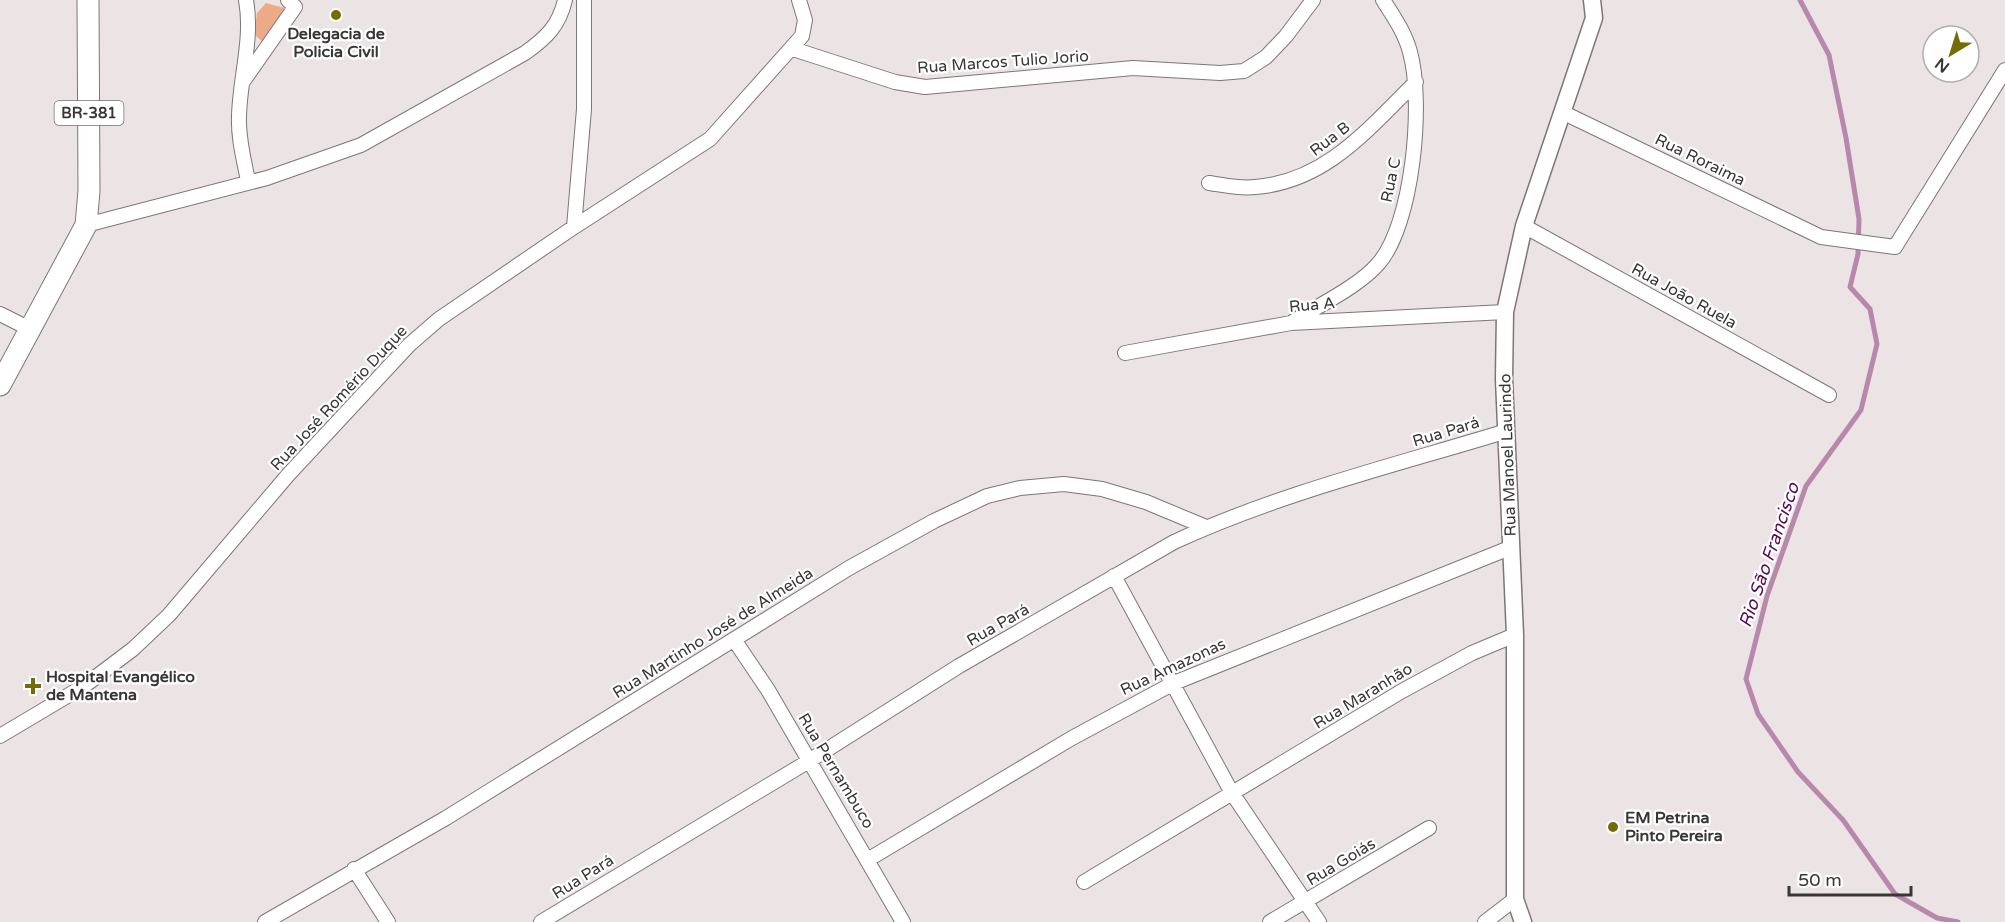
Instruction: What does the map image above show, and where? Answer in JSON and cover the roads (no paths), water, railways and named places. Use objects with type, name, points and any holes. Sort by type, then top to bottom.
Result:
[{"type":"main road","name":"BR-381","points":[[0,385],[86,225],[89,191],[88,0]]},
{"type":"street","points":[[246,0],[249,16],[238,116],[248,181]]},
{"type":"street","points":[[249,16],[259,0]]},
{"type":"street","points":[[242,82],[252,73],[295,7],[288,0]]},
{"type":"street","points":[[86,225],[248,181],[267,178],[361,145],[525,53],[545,38],[561,15],[565,0]]},
{"type":"street","points":[[574,227],[584,109],[584,0]]},
{"type":"street","name":"Rua José Romério Duque","points":[[0,736],[84,686],[134,649],[169,615],[288,475],[409,345],[439,319],[574,227],[710,139],[793,49],[805,28],[799,0]]},
{"type":"street","name":"Rua Marcos Tulio Jorio","points":[[793,49],[895,82],[925,87],[964,81],[1133,68],[1220,73],[1244,70],[1266,57],[1286,36],[1313,0]]},
{"type":"street","name":"Rua C","points":[[1291,323],[1362,278],[1389,250],[1411,175],[1416,82],[1410,52],[1400,27],[1383,0]]},
{"type":"street","name":"Rua Manoel Laurindo","points":[[1523,922],[1515,899],[1515,635],[1504,379],[1505,312],[1524,226],[1564,113],[1594,18],[1592,0]]},
{"type":"street","name":"Rua Roraima","points":[[1564,113],[1821,237],[1895,247],[2005,70]]},
{"type":"street","name":"Rua B","points":[[1209,183],[1254,188],[1291,180],[1322,168],[1355,142],[1416,82]]},
{"type":"street","name":"Rua João Ruela","points":[[1524,226],[1829,394]]},
{"type":"street","name":"Rua A","points":[[1125,353],[1291,323],[1505,312]]},
{"type":"street","points":[[0,314],[30,329]]},
{"type":"street","name":"Rua Pará","points":[[541,922],[809,761],[908,696],[1114,576],[1206,527],[1312,489],[1507,431]]},
{"type":"street","name":"Rua Martinho José de Almeida","points":[[265,922],[446,818],[735,641],[849,568],[934,521],[987,496],[1020,488],[1064,484],[1102,489],[1146,502],[1206,527]]},
{"type":"street","name":"Rua Amazonas","points":[[869,859],[1063,744],[1173,683],[1247,651],[1512,547]]},
{"type":"street","points":[[1114,576],[1232,793],[1319,922]]},
{"type":"street","name":"Rua Maranhão","points":[[1084,882],[1412,686],[1472,653],[1515,635]]},
{"type":"street","name":"Rua Pernambuco","points":[[735,641],[768,690],[869,859],[903,922]]},
{"type":"street","name":"Rua Goiás","points":[[1270,922],[1429,828]]},
{"type":"street","points":[[354,869],[388,922]]},
{"type":"street","points":[[1485,922],[1515,899]]},
{"type":"waterway","name":"Rio São Francisco","points":[[1800,0],[1829,55],[1859,219],[1858,254],[1850,287],[1870,309],[1877,344],[1861,410],[1806,486],[1767,596],[1746,679],[1758,714],[1798,772],[1843,820],[1895,894],[1937,918],[1958,922]]},
{"type":"place","name":"Delegacia de Policia Civil","points":[[336,15]]},
{"type":"place","name":"Hospital Evangélico de Mantena","points":[[33,686]]},
{"type":"place","name":"EM Petrina Pinto Pereira","points":[[1613,827]]}]
